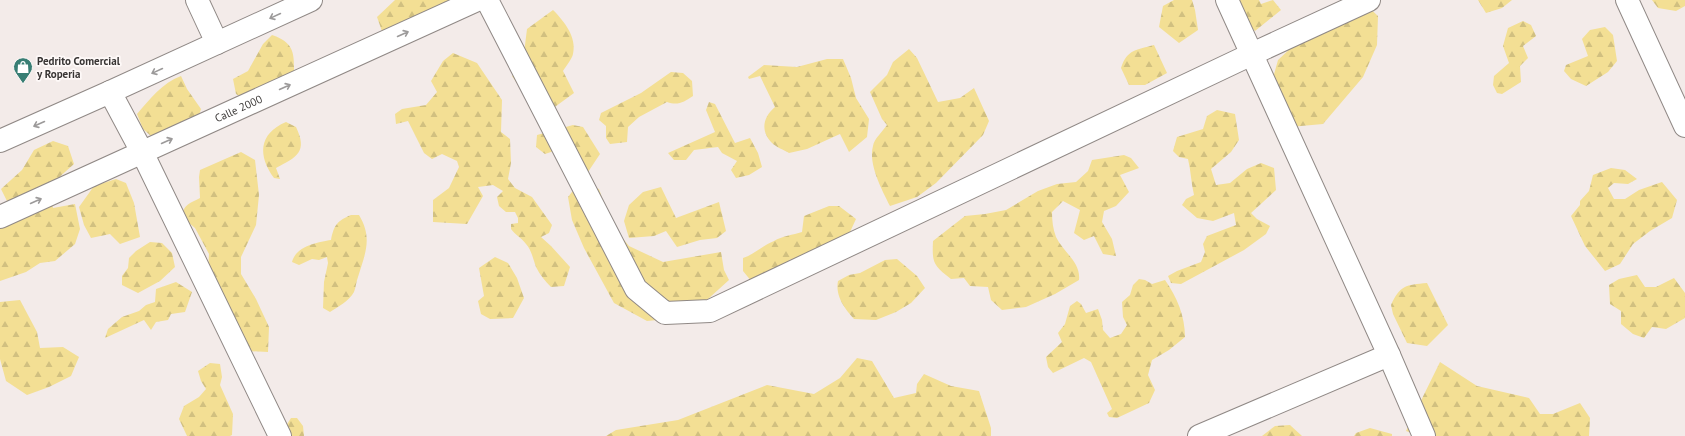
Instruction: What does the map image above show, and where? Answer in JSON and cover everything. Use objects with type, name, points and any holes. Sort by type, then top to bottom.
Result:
[{"type":"street","points":[[197,0],[217,43]]},
{"type":"street","points":[[0,141],[311,0]]},
{"type":"street","name":"Calle 2000","points":[[0,217],[477,0]]},
{"type":"street","points":[[487,0],[636,289],[665,313],[710,311],[1369,0]]},
{"type":"street","points":[[1227,0],[1389,355],[1424,436]]},
{"type":"street","points":[[1627,0],[1685,126]]},
{"type":"street","points":[[110,92],[142,152],[280,436]]},
{"type":"street","points":[[1199,436],[1389,355]]},
{"type":"green space","points":[[395,0],[472,0],[383,34],[377,17]]},
{"type":"green space","points":[[1174,0],[1192,0],[1198,30],[1179,43],[1159,27],[1163,6]]},
{"type":"green space","points":[[1231,0],[1259,0],[1261,4],[1273,0],[1281,10],[1255,31],[1245,21]]},
{"type":"green space","points":[[1478,0],[1512,0],[1502,8],[1486,13]]},
{"type":"green space","points":[[1652,0],[1685,0],[1685,6],[1676,11],[1658,8]]},
{"type":"green space","points":[[1364,3],[1378,16],[1377,45],[1363,77],[1323,124],[1290,127],[1284,108],[1285,100],[1273,78],[1278,60],[1293,46]]},
{"type":"green space","points":[[553,10],[569,30],[573,42],[574,48],[572,56],[563,71],[574,93],[552,109],[530,102],[512,76],[525,64],[524,53],[527,29]]},
{"type":"green space","points":[[1523,21],[1531,25],[1536,36],[1523,46],[1528,58],[1520,66],[1521,82],[1502,94],[1497,93],[1493,85],[1494,76],[1509,63],[1503,46],[1508,28]]},
{"type":"green space","points":[[1605,27],[1613,35],[1617,61],[1608,72],[1586,86],[1571,79],[1564,71],[1566,65],[1588,56],[1582,39],[1590,30]]},
{"type":"green space","points":[[272,35],[280,38],[290,46],[294,62],[294,77],[254,105],[236,94],[233,79],[248,71],[263,44]]},
{"type":"green space","points":[[1154,45],[1167,73],[1145,85],[1129,85],[1121,68],[1126,57],[1133,51]]},
{"type":"green space","points":[[909,49],[917,58],[938,102],[960,98],[974,88],[989,121],[983,135],[936,183],[917,197],[890,206],[877,177],[872,161],[873,146],[875,141],[887,125],[882,119],[870,92],[887,75],[893,62]]},
{"type":"green space","points":[[453,53],[477,63],[502,100],[501,132],[510,139],[511,163],[508,179],[515,188],[532,197],[552,225],[549,233],[541,237],[570,267],[564,286],[551,287],[541,275],[528,247],[511,229],[511,224],[518,223],[518,218],[515,212],[506,212],[499,206],[497,197],[503,191],[493,185],[478,187],[483,196],[467,224],[433,222],[433,200],[449,188],[459,167],[457,161],[442,154],[432,159],[424,153],[408,121],[396,124],[395,114],[402,109],[426,105],[437,92],[431,81],[443,61]]},
{"type":"green space","points":[[827,59],[843,59],[851,78],[856,98],[869,119],[867,137],[849,152],[840,134],[807,149],[789,153],[778,147],[768,138],[764,124],[768,115],[775,107],[760,76],[749,79],[748,77],[764,65],[797,67]]},
{"type":"green space","points":[[671,72],[683,73],[692,81],[693,96],[681,103],[674,104],[667,102],[639,117],[628,127],[627,142],[610,144],[606,138],[606,126],[599,120],[601,113],[641,93]]},
{"type":"green space","points":[[181,76],[187,89],[201,109],[194,131],[151,136],[143,129],[137,114],[162,87]]},
{"type":"green space","points":[[709,102],[715,104],[735,143],[750,138],[758,153],[762,167],[749,175],[736,178],[731,170],[737,161],[722,153],[718,147],[694,150],[686,160],[674,160],[668,153],[715,132],[706,110]]},
{"type":"green space","points":[[1217,110],[1235,114],[1239,140],[1231,152],[1211,169],[1216,185],[1230,183],[1247,169],[1261,163],[1274,168],[1276,190],[1251,213],[1257,219],[1270,226],[1266,234],[1244,250],[1181,284],[1171,283],[1168,276],[1201,262],[1205,252],[1203,244],[1207,236],[1236,225],[1234,213],[1213,221],[1197,218],[1182,205],[1186,199],[1194,195],[1190,168],[1188,159],[1179,157],[1173,151],[1177,137],[1203,129],[1207,116]]},
{"type":"green space","points":[[286,122],[296,127],[301,142],[298,153],[295,157],[276,168],[280,179],[274,178],[265,162],[263,154],[266,139],[270,133]]},
{"type":"green space","points":[[573,125],[583,127],[600,154],[586,175],[557,150],[545,154],[536,147],[537,135]]},
{"type":"green space","points":[[53,141],[68,146],[74,164],[47,188],[53,208],[75,204],[80,229],[75,244],[55,261],[40,263],[26,272],[0,281],[0,217],[8,203],[1,189],[22,170],[34,150]]},
{"type":"green space","points":[[241,152],[255,160],[259,195],[256,225],[241,257],[241,274],[256,299],[269,327],[268,352],[247,351],[208,270],[209,254],[195,228],[183,218],[183,211],[187,205],[200,198],[200,170]]},
{"type":"green space","points":[[1124,155],[1131,158],[1139,168],[1120,175],[1129,192],[1116,206],[1104,211],[1102,222],[1112,239],[1116,256],[1103,254],[1094,236],[1084,240],[1074,233],[1080,210],[1063,201],[1052,212],[1056,237],[1074,262],[1079,274],[1079,280],[1055,294],[1026,307],[1002,310],[991,300],[988,287],[970,286],[964,278],[951,279],[937,267],[933,254],[933,241],[965,216],[1006,210],[1038,191],[1057,184],[1076,182],[1088,171],[1092,160]]},
{"type":"green space","points":[[1611,168],[1625,170],[1637,179],[1628,184],[1614,183],[1608,188],[1614,199],[1625,199],[1639,190],[1662,182],[1677,200],[1672,218],[1650,231],[1633,244],[1620,264],[1605,271],[1585,246],[1571,216],[1580,205],[1580,201],[1589,191],[1593,175]]},
{"type":"green space","points":[[116,179],[126,183],[134,203],[140,237],[120,244],[110,234],[91,238],[84,225],[79,207],[94,186]]},
{"type":"green space","points":[[579,183],[599,189],[611,224],[629,246],[663,262],[721,252],[724,270],[729,280],[708,299],[668,319],[647,321],[614,303],[584,248],[572,220],[568,197]]},
{"type":"green space","points":[[661,187],[676,218],[719,202],[726,231],[717,238],[700,240],[677,247],[666,231],[654,236],[629,238],[624,221],[629,205],[643,192]]},
{"type":"green space","points":[[829,206],[839,206],[856,219],[844,245],[789,260],[789,268],[752,282],[743,271],[743,258],[777,239],[802,232],[804,216]]},
{"type":"green space","points":[[351,215],[359,215],[366,231],[367,239],[365,253],[354,292],[340,306],[330,312],[323,308],[324,282],[328,263],[327,257],[319,260],[312,259],[299,265],[292,262],[298,252],[308,246],[331,240],[333,231],[337,224],[342,219]]},
{"type":"green space","points":[[150,242],[162,243],[172,253],[175,267],[160,281],[138,293],[122,285],[122,276],[128,268],[129,258],[136,251]]},
{"type":"green space","points":[[495,257],[508,263],[517,278],[524,298],[513,318],[490,319],[481,314],[478,301],[484,296],[479,268]]},
{"type":"green space","points":[[897,259],[917,276],[925,288],[911,303],[896,312],[876,320],[854,319],[844,307],[839,297],[837,287],[838,281],[849,275],[860,273],[885,260]]},
{"type":"green space","points":[[1637,275],[1645,287],[1656,287],[1674,278],[1685,293],[1685,318],[1666,329],[1652,327],[1644,338],[1633,334],[1621,324],[1621,311],[1610,304],[1609,285],[1619,279]]},
{"type":"green space","points":[[1139,279],[1145,280],[1152,284],[1165,280],[1180,307],[1184,322],[1185,337],[1169,350],[1152,360],[1148,375],[1155,390],[1149,403],[1117,418],[1109,417],[1107,413],[1112,409],[1091,362],[1084,358],[1053,373],[1048,367],[1046,357],[1062,342],[1058,333],[1065,324],[1070,306],[1077,301],[1081,304],[1086,313],[1098,309],[1102,320],[1103,330],[1110,338],[1121,334],[1127,325],[1123,317],[1122,302],[1130,295],[1133,285]]},
{"type":"green space","points":[[176,282],[192,292],[185,312],[171,314],[168,320],[156,322],[151,330],[144,320],[105,338],[108,329],[122,317],[139,311],[146,305],[155,302],[156,289]]},
{"type":"green space","points":[[1427,283],[1448,325],[1427,346],[1407,343],[1393,314],[1391,305],[1397,293],[1404,287],[1414,284]]},
{"type":"green space","points":[[20,300],[37,332],[40,348],[63,347],[79,357],[71,376],[49,387],[27,395],[6,381],[0,359],[0,302]]},
{"type":"green space","points":[[857,358],[872,361],[894,398],[916,393],[917,384],[924,374],[951,386],[979,391],[991,428],[991,436],[606,436],[616,430],[678,420],[767,385],[814,394],[840,378]]},
{"type":"green space","points":[[1440,362],[1477,386],[1529,398],[1540,414],[1553,414],[1580,403],[1590,418],[1589,436],[1421,436],[1406,431]]},
{"type":"green space","points":[[210,363],[220,364],[222,377],[220,385],[233,414],[232,435],[187,436],[179,419],[184,406],[199,397],[206,389],[201,381],[198,371]]},
{"type":"green space","points":[[291,418],[297,418],[303,426],[304,436],[288,436],[284,429]]},
{"type":"green space","points":[[1290,425],[1302,436],[1262,436],[1275,426]]},
{"type":"green space","points":[[1370,428],[1392,434],[1392,436],[1354,436],[1356,433]]},
{"type":"place","name":"Pedrito Comercial y Roperia","points":[[23,84]]}]
